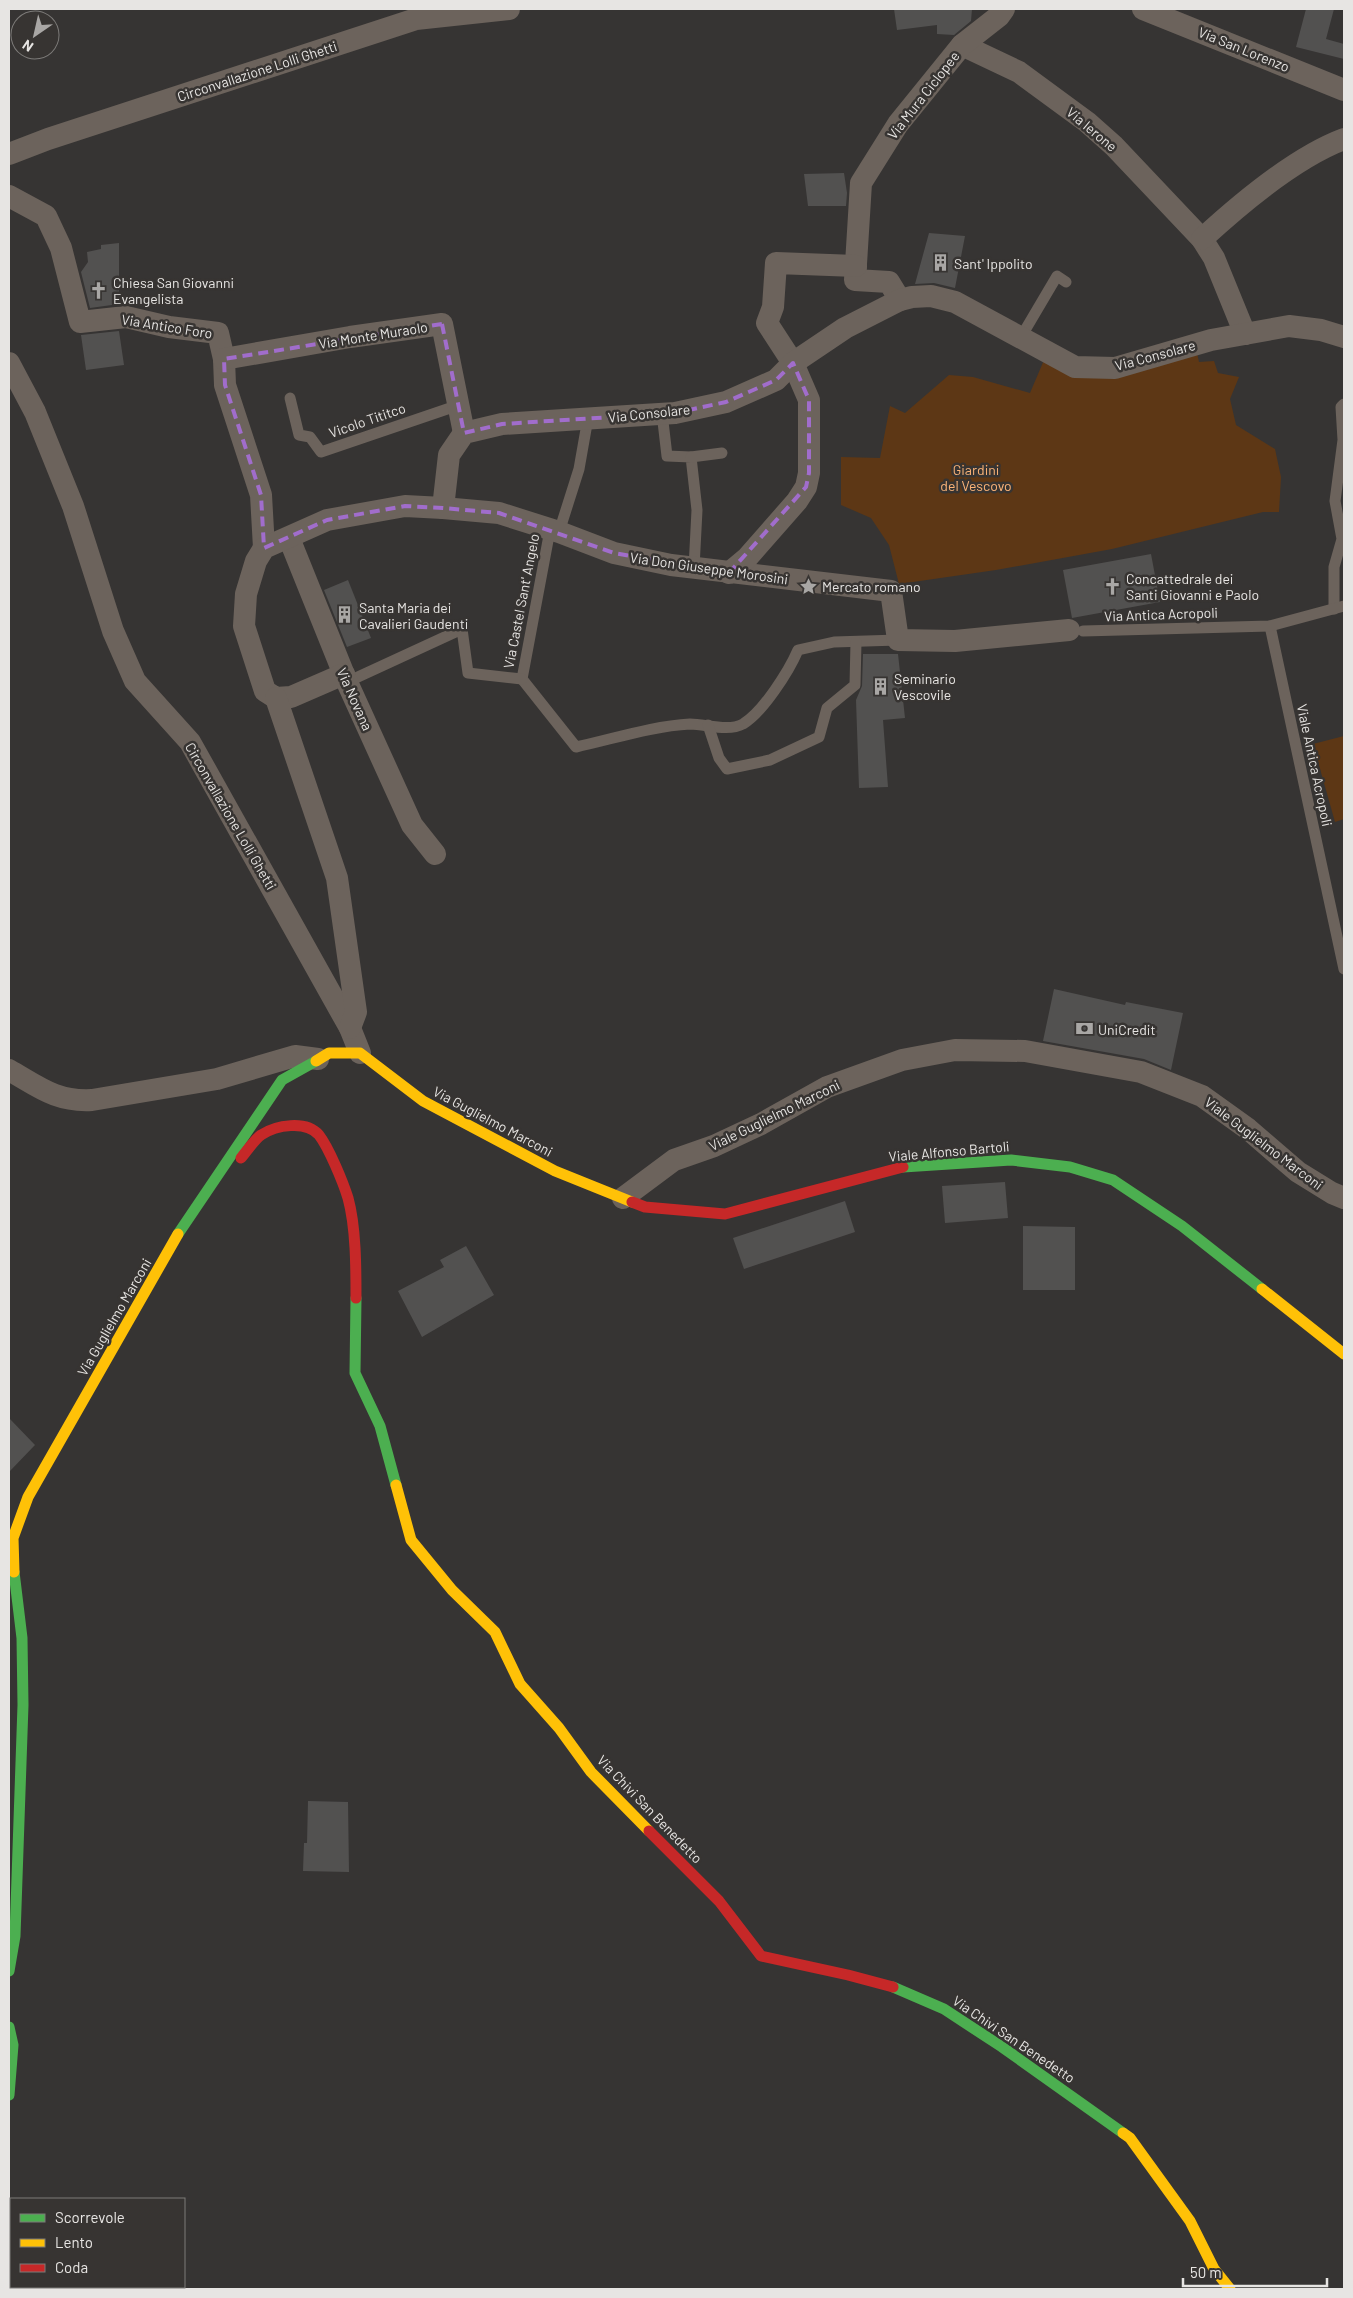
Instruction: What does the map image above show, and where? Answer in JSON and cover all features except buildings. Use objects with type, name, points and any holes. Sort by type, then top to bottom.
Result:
[{"type":"street","name":"Circonvallazione Lolli Ghetti","points":[[9,154],[48,139],[416,19],[510,9]]},
{"type":"street","name":"Via San Lorenzo","points":[[1143,9],[1344,90]]},
{"type":"street","name":"Via Mura Ciclopee","points":[[856,266],[861,183],[898,124],[962,45],[1001,12]]},
{"type":"street","name":"Via Ierone","points":[[962,45],[1019,72],[1086,122],[1114,146],[1202,239],[1220,272],[1245,334]]},
{"type":"street","points":[[1202,239],[1237,206],[1322,148],[1344,139]]},
{"type":"street","name":"Via Antico Foro","points":[[9,196],[46,216],[61,248],[80,322],[126,317],[169,327],[218,333],[224,359],[225,385],[261,495],[264,548]]},
{"type":"street","points":[[729,573],[747,558],[797,501],[806,486],[809,473],[809,400],[793,363],[767,323],[773,307],[776,263],[856,266],[855,280],[889,282],[900,300]]},
{"type":"street","name":"Via Consolare","points":[[464,433],[502,424],[674,413],[726,402],[776,380],[793,363],[845,328],[900,300],[912,296],[931,296],[955,302],[1075,367],[1115,368],[1211,340],[1289,326],[1321,330],[1344,337]]},
{"type":"street","name":"Via Monte Muraolo","points":[[224,359],[350,337],[442,324],[464,433]]},
{"type":"street","name":"Circonvallazione Lolli Ghetti","points":[[9,363],[35,412],[73,506],[113,631],[135,681],[190,742],[350,1028],[360,1053]]},
{"type":"street","points":[[346,678],[291,697],[276,698],[265,691],[244,626],[246,594],[256,561],[264,548],[327,520],[405,506],[443,508],[449,455],[464,433]]},
{"type":"street","name":"Via Don Giuseppe Morosini","points":[[443,508],[498,513],[614,553],[694,568],[891,591],[898,640]]},
{"type":"street","name":"Via Novana","points":[[289,538],[346,678],[412,825],[435,854]]},
{"type":"street","points":[[898,640],[955,641],[1076,630]]},
{"type":"street","points":[[276,698],[337,878],[356,1012],[350,1028]]},
{"type":"street","name":"Viale Guglielmo Marconi","points":[[624,1198],[674,1160],[714,1146],[761,1124],[827,1087],[902,1060],[965,1050],[1025,1051],[1149,1076],[1202,1096],[1248,1129],[1298,1172],[1332,1194],[1344,1198]]},
{"type":"street","name":"Via Guglielmo Marconi","points":[[9,1971],[13,1956],[17,1899],[23,1705],[22,1638],[14,1574],[13,1538],[28,1497],[186,1221],[282,1080],[329,1053],[360,1053],[423,1102],[555,1171],[624,1198]]},
{"type":"street","points":[[9,1070],[56,1096],[74,1101],[92,1100],[217,1079],[295,1056],[318,1059]]},
{"type":"street","name":"Via Chivi San Benedetto","points":[[220,1171],[232,1168],[261,1135],[282,1126],[302,1126],[318,1134],[337,1170],[348,1199],[355,1254],[357,1290],[354,1332],[355,1373],[380,1426],[411,1540],[452,1590],[495,1632],[520,1684],[560,1728],[591,1772],[719,1901],[761,1956],[848,1975],[899,1989],[944,2009],[1002,2047],[1130,2138],[1190,2221],[1214,2269],[1230,2289]]},
{"type":"street","name":"Viale Alfonso Bartoli","points":[[624,1198],[645,1206],[725,1214],[900,1167],[1011,1160],[1070,1167],[1113,1180],[1182,1226],[1344,1354]]},
{"type":"street","points":[[9,2027],[13,2046],[9,2095]]},
{"type":"lane","points":[[1021,337],[1057,276],[1066,282]]},
{"type":"lane","name":"Vicolo Tititco","points":[[290,398],[299,435],[310,438],[321,452],[458,405]]},
{"type":"lane","points":[[1339,608],[1334,567],[1342,538],[1335,501],[1343,440],[1341,407],[1344,404]]},
{"type":"lane","points":[[662,413],[666,456],[691,457],[722,453]]},
{"type":"lane","name":"Via Castel Sant' Angelo","points":[[522,679],[554,531],[579,469],[588,418]]},
{"type":"lane","points":[[691,457],[697,510],[694,568]]},
{"type":"lane","name":"Via Antica Acropoli","points":[[1076,630],[1270,626],[1339,608]]},
{"type":"lane","name":"Viale Antica Acropoli","points":[[1270,626],[1344,969]]},
{"type":"lane","name":"Via Castel Sant' Angelo","points":[[346,678],[462,629],[468,673],[522,679],[576,747],[669,726],[691,724],[733,727],[743,724],[753,716],[785,676],[798,650],[834,642],[898,640]]},
{"type":"lane","points":[[708,726],[719,758],[727,769],[770,760],[819,737],[827,708],[856,685],[856,642]]},
{"type":"highlighted area","points":[[442,324],[464,433],[502,424],[675,413],[726,402],[776,380],[793,363],[809,400],[809,473],[806,487],[729,573],[614,553],[499,513],[443,508],[405,506],[327,520],[264,548],[261,495],[225,385],[224,359]]},
{"type":"green space","name":"Giardini del Vescovo","points":[[1195,344],[1199,362],[1214,361],[1218,373],[1239,377],[1230,399],[1236,425],[1275,449],[1281,477],[1279,512],[1263,512],[1112,549],[996,570],[899,584],[889,545],[871,518],[841,505],[841,457],[880,458],[890,406],[905,413],[949,375],[973,377],[1030,393],[1047,353],[1065,370]]},
{"type":"green space","points":[[1344,736],[1344,819],[1335,822],[1313,744]]},
{"type":"traffic: fast","points":[[178,1234],[282,1080],[316,1061]]},
{"type":"traffic: fast","points":[[903,1167],[1011,1160],[1070,1167],[1113,1180],[1182,1226],[1262,1289]]},
{"type":"traffic: fast","points":[[356,1298],[355,1373],[380,1426],[396,1485]]},
{"type":"traffic: fast","points":[[9,1971],[15,1936],[23,1705],[22,1638],[14,1572]]},
{"type":"traffic: fast","points":[[893,1987],[944,2009],[1002,2047],[1123,2133]]},
{"type":"traffic: fast","points":[[9,2027],[13,2045],[9,2095]]},
{"type":"traffic: slow","points":[[316,1061],[329,1053],[360,1053],[423,1101],[555,1171],[632,1202]]},
{"type":"traffic: slow","points":[[14,1572],[13,1538],[28,1497],[178,1234]]},
{"type":"traffic: slow","points":[[1262,1289],[1344,1354]]},
{"type":"traffic: slow","points":[[396,1485],[411,1540],[452,1590],[495,1632],[520,1684],[559,1728],[591,1772],[649,1831]]},
{"type":"traffic: slow","points":[[1123,2133],[1130,2138],[1190,2221],[1214,2269],[1230,2289]]},
{"type":"traffic: jam","points":[[241,1158],[258,1137],[275,1129],[291,1126],[307,1127],[319,1135],[339,1174],[351,1209],[355,1248],[356,1298]]},
{"type":"traffic: jam","points":[[632,1202],[645,1207],[725,1214],[903,1167]]},
{"type":"traffic: jam","points":[[649,1831],[719,1901],[761,1956],[893,1987]]},
{"type":"place","name":"Sant' Ippolito","points":[[940,263]]},
{"type":"place","name":"Chiesa San Giovanni Evangelista","points":[[99,290]]},
{"type":"place","name":"Mercato romano","points":[[808,586]]},
{"type":"place","name":"Concattedrale dei Santi Giovanni e Paolo","points":[[1112,586]]},
{"type":"place","name":"Santa Maria dei Cavalieri Gaudenti","points":[[345,615]]},
{"type":"place","name":"Seminario Vescovile","points":[[880,686]]},
{"type":"place","name":"UniCredit","points":[[1084,1029]]}]
